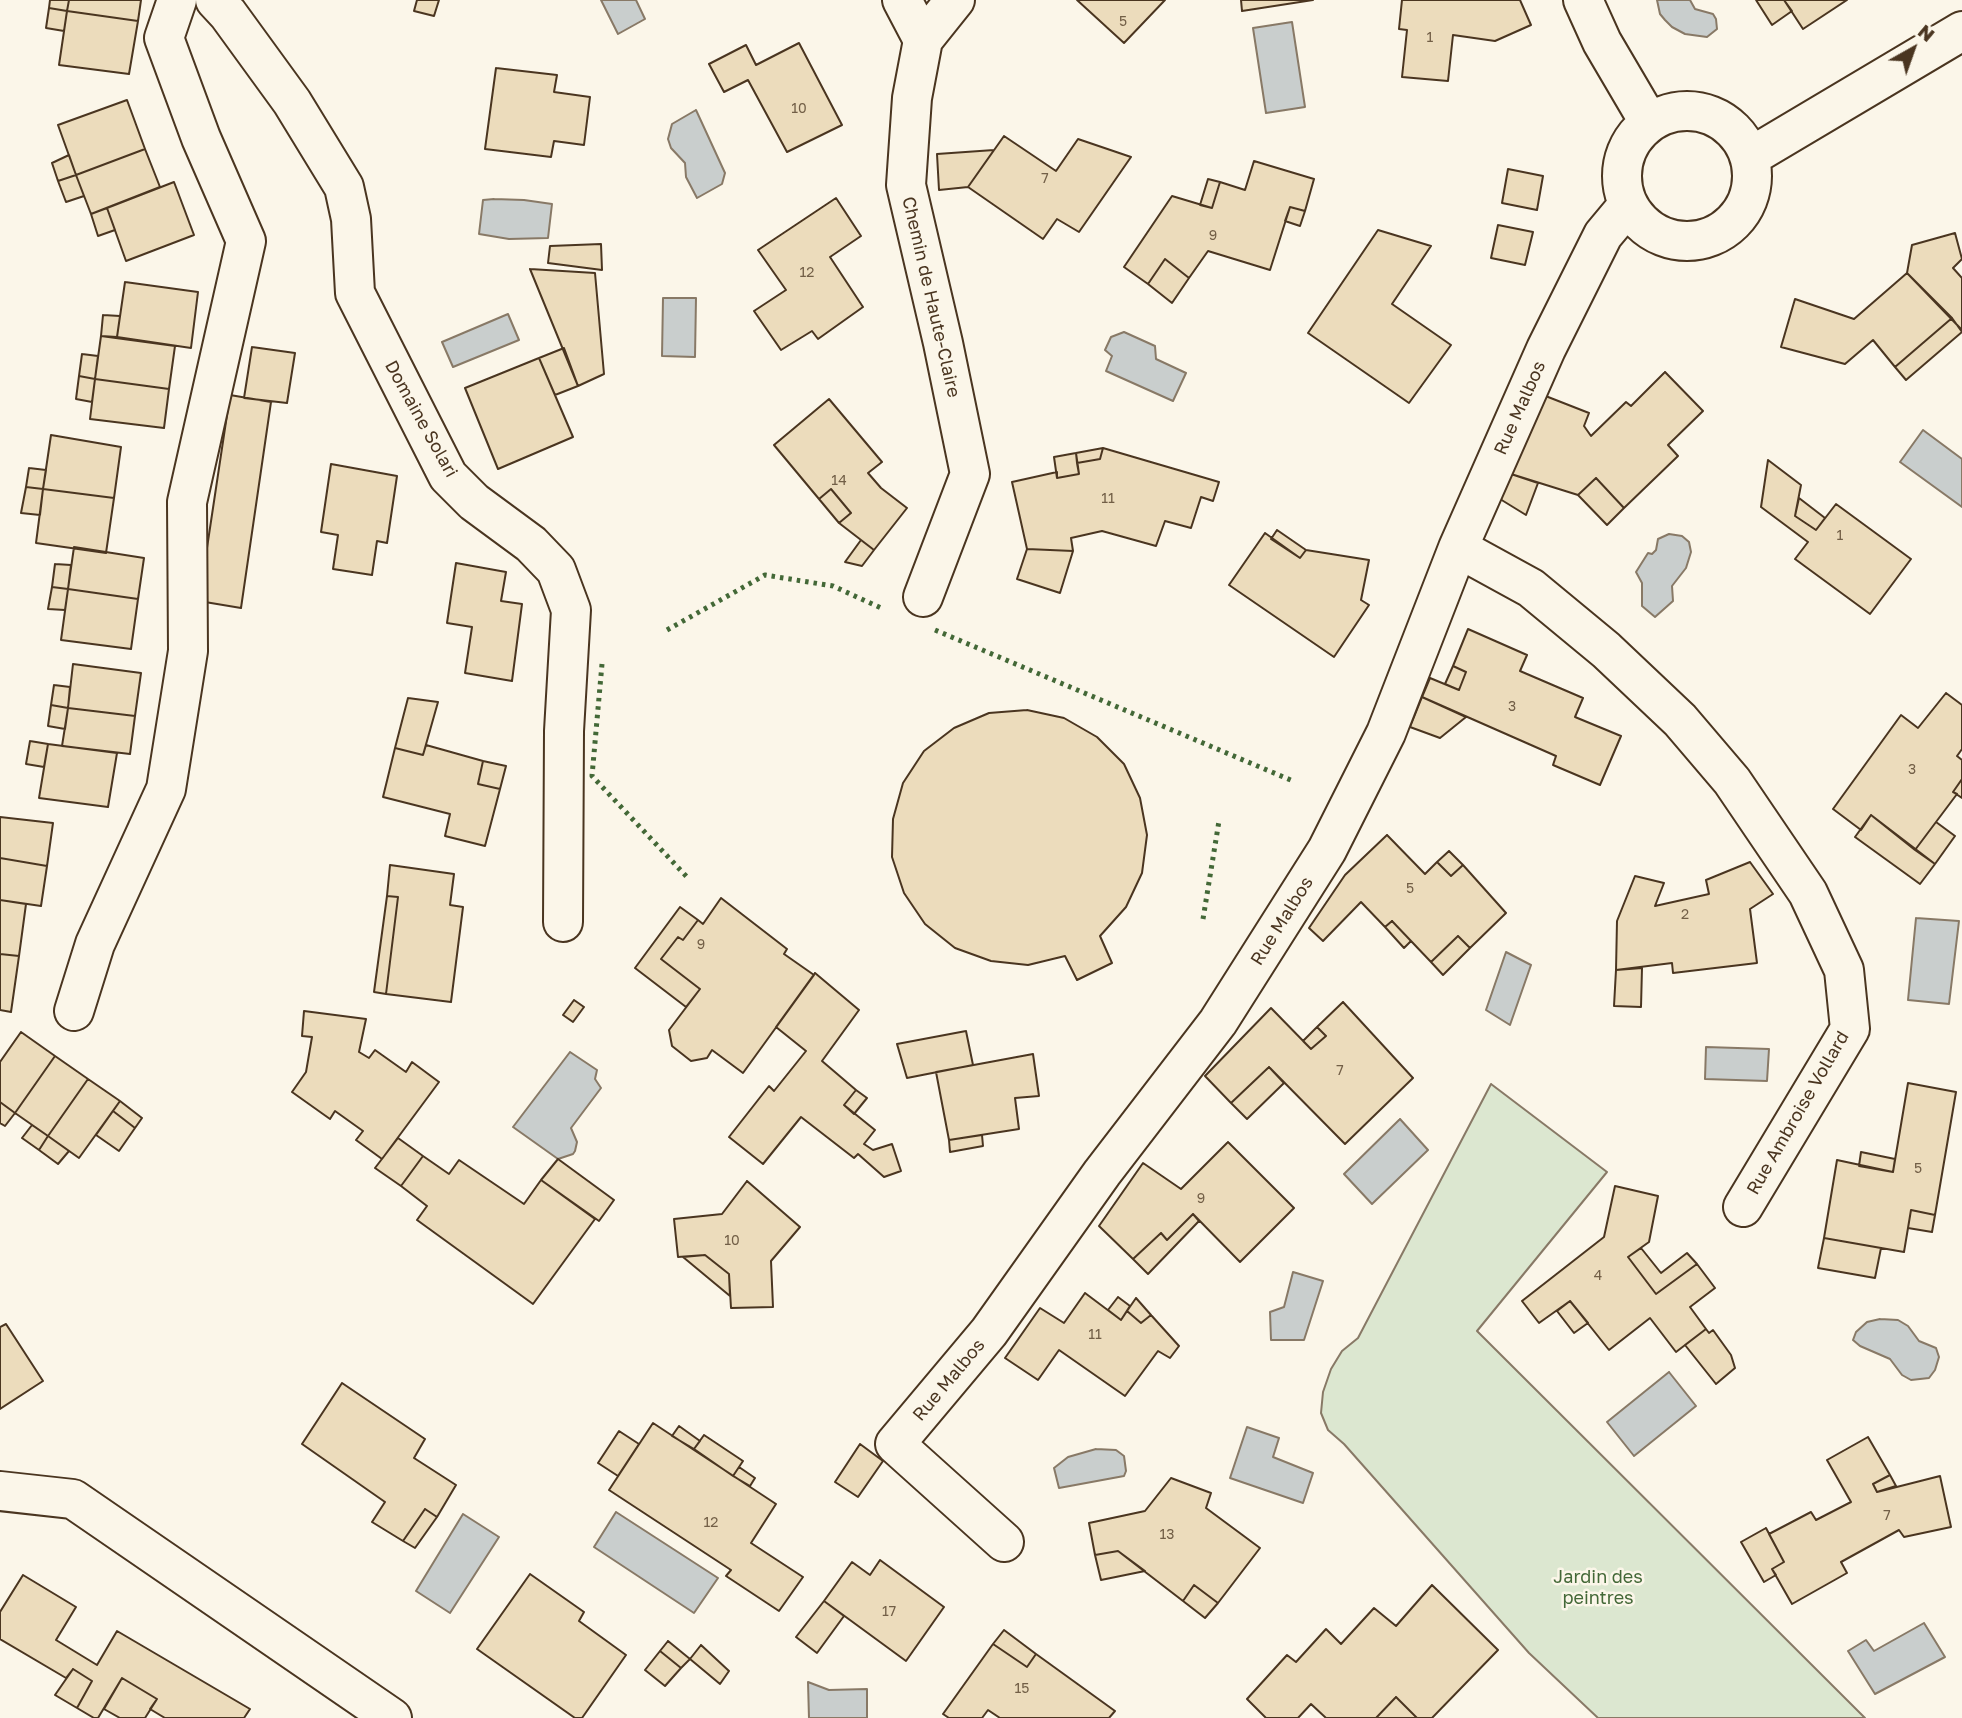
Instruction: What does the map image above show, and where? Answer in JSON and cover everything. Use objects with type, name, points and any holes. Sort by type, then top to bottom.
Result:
[{"type":"street","points":[[74,1011],[95,944],[166,789],[188,651],[187,502],[246,241],[201,138],[164,38],[177,0]]},
{"type":"street","name":"Domaine Solari","points":[[215,0],[292,102],[344,187],[351,219],[355,293],[448,476],[474,502],[531,544],[556,570],[571,610],[564,731],[563,922]]},
{"type":"street","points":[[902,0],[923,40]]},
{"type":"street","name":"Chemin de Haute-Claire","points":[[923,597],[970,474],[906,185],[912,99],[923,40],[954,0]]},
{"type":"street","points":[[1583,0],[1602,42],[1649,122]]},
{"type":"street","points":[[1750,157],[1962,31]]},
{"type":"street","points":[[1688,110],[1708,114],[1726,123],[1741,138],[1750,157],[1752,186],[1742,214],[1728,228],[1711,237],[1692,242],[1672,240],[1654,233],[1639,222],[1628,205],[1622,188],[1626,151],[1636,135],[1649,122],[1667,113],[1688,110]]},
{"type":"street","name":"Rue Malbos","points":[[1004,1542],[895,1444],[989,1332],[1102,1173],[1218,1022],[1320,862],[1386,733],[1458,548],[1546,349],[1603,235],[1628,205]]},
{"type":"street","name":"Rue Ambroise Vollard","points":[[1458,548],[1531,588],[1606,650],[1681,720],[1732,781],[1808,893],[1844,970],[1850,1029],[1743,1208]]},
{"type":"street","points":[[0,1491],[73,1499],[392,1718]]},
{"type":"green space","name":"Jardin des peintres","points":[[1491,1084],[1607,1172],[1477,1331],[1865,1718],[1598,1718],[1529,1653],[1344,1444],[1328,1430],[1321,1413],[1323,1392],[1331,1369],[1342,1351],[1358,1338]]},
{"type":"shaded area","points":[[601,0],[636,0],[645,19],[618,34]]},
{"type":"shaded area","points":[[1657,0],[1690,0],[1695,9],[1713,14],[1717,29],[1707,37],[1685,34],[1672,27],[1660,14]]},
{"type":"shaded area","points":[[1292,22],[1305,107],[1266,113],[1253,28]]},
{"type":"shaded area","points":[[696,110],[725,173],[722,184],[697,198],[686,177],[685,163],[671,148],[668,139],[672,124]]},
{"type":"shaded area","points":[[483,200],[552,204],[548,238],[509,239],[479,234]]},
{"type":"shaded area","points":[[663,298],[696,298],[695,357],[662,356]]},
{"type":"shaded area","points":[[508,314],[519,340],[453,367],[442,342]]},
{"type":"shaded area","points":[[1124,332],[1155,346],[1156,359],[1186,373],[1173,401],[1106,371],[1112,356],[1105,350],[1111,337]]},
{"type":"shaded area","points":[[1923,430],[1962,459],[1962,507],[1900,462]]},
{"type":"shaded area","points":[[1669,534],[1682,536],[1689,542],[1691,552],[1686,568],[1672,586],[1673,601],[1655,617],[1642,606],[1642,583],[1636,572],[1648,553],[1652,554],[1656,550],[1658,539]]},
{"type":"shaded area","points":[[1916,918],[1959,921],[1949,1004],[1908,1000]]},
{"type":"shaded area","points":[[1506,952],[1531,965],[1510,1025],[1486,1010]]},
{"type":"shaded area","points":[[1706,1047],[1769,1049],[1767,1081],[1705,1079]]},
{"type":"shaded area","points":[[570,1052],[597,1070],[595,1079],[601,1088],[571,1128],[577,1142],[575,1151],[558,1159],[513,1127]]},
{"type":"shaded area","points":[[1400,1119],[1428,1150],[1372,1204],[1344,1174]]},
{"type":"shaded area","points":[[1293,1272],[1323,1281],[1304,1340],[1271,1340],[1270,1312],[1284,1307]]},
{"type":"shaded area","points":[[1880,1319],[1898,1320],[1908,1326],[1919,1341],[1936,1348],[1939,1357],[1929,1378],[1911,1380],[1902,1375],[1890,1359],[1860,1346],[1853,1340],[1856,1332],[1867,1322]]},
{"type":"shaded area","points":[[1669,1372],[1696,1406],[1634,1456],[1607,1422]]},
{"type":"shaded area","points":[[1247,1427],[1279,1438],[1273,1457],[1313,1473],[1303,1503],[1230,1478]]},
{"type":"shaded area","points":[[1096,1449],[1116,1450],[1124,1456],[1124,1476],[1059,1488],[1054,1468],[1068,1457]]},
{"type":"shaded area","points":[[616,1512],[718,1578],[694,1613],[594,1547]]},
{"type":"shaded area","points":[[463,1514],[499,1537],[450,1613],[416,1591]]},
{"type":"shaded area","points":[[1924,1623],[1945,1657],[1875,1694],[1848,1651],[1866,1640],[1874,1651]]},
{"type":"shaded area","points":[[808,1682],[829,1690],[867,1689],[867,1718],[809,1718]]},
{"type":"building","points":[[50,0],[69,0],[67,11],[49,8]]},
{"type":"building","points":[[69,0],[141,0],[138,21],[67,11]]},
{"type":"building","points":[[417,0],[439,0],[434,16],[414,11]]},
{"type":"building","points":[[1077,0],[1165,0],[1124,43]]},
{"type":"building","points":[[1241,0],[1313,0],[1242,11]]},
{"type":"building","points":[[1402,0],[1520,0],[1531,25],[1495,41],[1453,35],[1448,81],[1402,77],[1407,30],[1399,29]]},
{"type":"building","points":[[1756,0],[1784,0],[1792,11],[1772,25]]},
{"type":"building","points":[[1784,0],[1847,0],[1803,29]]},
{"type":"building","points":[[49,8],[67,11],[64,31],[46,28]]},
{"type":"building","points":[[67,11],[138,21],[129,74],[59,65]]},
{"type":"building","points":[[799,43],[842,125],[787,152],[748,80],[724,92],[709,64],[746,45],[756,65]]},
{"type":"building","points":[[496,68],[557,75],[554,92],[590,97],[584,145],[554,141],[551,157],[485,149]]},
{"type":"building","points":[[127,100],[145,149],[76,175],[58,125]]},
{"type":"building","points":[[1004,136],[1056,171],[1078,139],[1131,157],[1079,232],[1057,219],[1043,239],[968,187]]},
{"type":"building","points":[[145,149],[160,187],[91,214],[76,175]]},
{"type":"building","points":[[994,150],[968,187],[939,190],[937,154]]},
{"type":"building","points":[[69,155],[76,175],[58,181],[52,163]]},
{"type":"building","points":[[1254,161],[1314,179],[1305,211],[1290,207],[1270,270],[1208,251],[1189,278],[1165,259],[1148,284],[1124,267],[1172,196],[1212,208],[1220,182],[1245,190]]},
{"type":"building","points":[[1508,169],[1543,176],[1537,210],[1502,203]]},
{"type":"building","points":[[76,175],[84,196],[66,202],[58,181]]},
{"type":"building","points":[[1208,179],[1220,182],[1212,208],[1200,205]]},
{"type":"building","points":[[174,182],[194,235],[126,261],[107,208]]},
{"type":"building","points":[[836,198],[861,236],[830,257],[863,307],[818,339],[812,331],[781,350],[754,311],[786,290],[758,250]]},
{"type":"building","points":[[1290,207],[1305,211],[1300,226],[1285,221]]},
{"type":"building","points":[[107,208],[115,230],[98,236],[91,214]]},
{"type":"building","points":[[1498,225],[1533,232],[1525,265],[1491,258]]},
{"type":"building","points":[[1378,230],[1431,246],[1392,304],[1451,345],[1409,403],[1308,333]]},
{"type":"building","points":[[1955,233],[1962,259],[1953,268],[1962,278],[1962,330],[1907,273],[1912,245]]},
{"type":"building","points":[[601,244],[602,270],[548,263],[550,246]]},
{"type":"building","points":[[1165,259],[1189,278],[1172,303],[1148,284]]},
{"type":"building","points":[[530,269],[595,273],[604,374],[578,386]]},
{"type":"building","points":[[1907,273],[1952,318],[1895,367],[1873,340],[1845,364],[1781,347],[1795,299],[1854,319]]},
{"type":"building","points":[[125,282],[198,292],[191,348],[117,337]]},
{"type":"building","points":[[103,315],[120,316],[117,337],[101,336]]},
{"type":"building","points":[[1952,318],[1962,332],[1906,380],[1895,367]]},
{"type":"building","points":[[101,336],[175,346],[169,389],[95,379]]},
{"type":"building","points":[[252,347],[295,353],[287,403],[244,398]]},
{"type":"building","points":[[564,348],[578,386],[555,395],[539,358]]},
{"type":"building","points":[[82,354],[98,356],[95,379],[79,376]]},
{"type":"building","points":[[539,358],[573,437],[498,469],[465,388]]},
{"type":"building","points":[[1665,372],[1703,411],[1668,445],[1678,456],[1624,508],[1596,478],[1578,495],[1511,474],[1543,395],[1589,413],[1584,426],[1591,436],[1626,402],[1631,406]]},
{"type":"building","points":[[79,376],[95,379],[92,402],[76,399]]},
{"type":"building","points":[[95,379],[169,389],[164,428],[90,419]]},
{"type":"building","points":[[230,395],[271,402],[241,608],[199,601]]},
{"type":"building","points":[[829,399],[882,462],[868,473],[881,488],[907,508],[874,550],[839,523],[851,513],[831,489],[819,499],[774,445]]},
{"type":"building","points":[[51,435],[121,447],[114,498],[43,489]]},
{"type":"building","points":[[1103,448],[1219,482],[1213,501],[1201,497],[1191,528],[1165,521],[1156,546],[1102,531],[1071,538],[1073,551],[1027,549],[1012,482],[1057,472],[1057,478],[1079,474],[1077,463],[1100,459]]},
{"type":"building","points":[[1103,448],[1100,459],[1077,463],[1076,453]]},
{"type":"building","points":[[1076,453],[1079,474],[1057,478],[1054,457]]},
{"type":"building","points":[[1768,460],[1801,485],[1795,516],[1816,530],[1836,504],[1911,559],[1870,614],[1795,559],[1808,542],[1761,507]]},
{"type":"building","points":[[331,464],[397,476],[387,543],[377,541],[372,575],[333,569],[338,535],[321,532]]},
{"type":"building","points":[[29,468],[46,470],[43,489],[26,487]]},
{"type":"building","points":[[1511,474],[1538,483],[1526,515],[1500,499]]},
{"type":"building","points":[[1596,478],[1624,508],[1607,525],[1578,495]]},
{"type":"building","points":[[26,487],[43,489],[40,515],[21,513]]},
{"type":"building","points":[[43,489],[114,498],[106,553],[36,543]]},
{"type":"building","points":[[831,489],[851,513],[839,523],[819,499]]},
{"type":"building","points":[[1799,498],[1825,518],[1816,530],[1795,516]]},
{"type":"building","points":[[1277,530],[1306,550],[1300,558],[1271,539]]},
{"type":"building","points":[[1265,533],[1300,558],[1306,550],[1369,560],[1361,600],[1369,605],[1334,657],[1229,585]]},
{"type":"building","points":[[861,540],[874,550],[862,566],[845,562]]},
{"type":"building","points":[[74,547],[144,558],[138,599],[68,589]]},
{"type":"building","points":[[1027,549],[1073,551],[1060,593],[1017,579]]},
{"type":"building","points":[[456,563],[506,572],[501,601],[522,604],[512,681],[465,673],[472,627],[447,623]]},
{"type":"building","points":[[55,564],[71,565],[68,589],[52,587]]},
{"type":"building","points":[[52,587],[68,589],[65,610],[48,609]]},
{"type":"building","points":[[68,589],[138,599],[131,649],[61,640]]},
{"type":"building","points":[[1468,629],[1527,655],[1520,671],[1583,698],[1575,717],[1621,736],[1600,785],[1553,765],[1556,756],[1422,697],[1430,678],[1459,690],[1466,672],[1453,666]]},
{"type":"building","points":[[73,664],[141,673],[135,716],[68,708]]},
{"type":"building","points":[[1453,666],[1466,672],[1459,690],[1445,684]]},
{"type":"building","points":[[54,685],[70,687],[68,708],[51,705]]},
{"type":"building","points":[[1946,693],[1962,705],[1962,749],[1957,756],[1962,760],[1962,779],[1953,792],[1957,794],[1915,850],[1871,815],[1861,830],[1833,809],[1901,715],[1918,728]]},
{"type":"building","points":[[1422,697],[1466,717],[1440,738],[1410,727]]},
{"type":"building","points":[[408,698],[438,702],[423,755],[395,748]]},
{"type":"building","points":[[51,705],[68,708],[65,729],[48,726]]},
{"type":"building","points":[[68,708],[135,716],[130,754],[62,746]]},
{"type":"building","points":[[1027,710],[1064,718],[1097,737],[1124,764],[1140,798],[1147,835],[1142,873],[1126,907],[1100,936],[1112,963],[1077,980],[1065,956],[1028,965],[991,961],[955,948],[925,924],[904,893],[892,857],[893,819],[903,783],[924,751],[954,728],[989,713]]},
{"type":"building","points":[[30,741],[48,744],[44,767],[26,764]]},
{"type":"building","points":[[48,744],[117,753],[108,807],[39,798]]},
{"type":"building","points":[[426,745],[483,761],[478,784],[500,789],[485,846],[445,836],[450,814],[383,797],[395,748],[423,755]]},
{"type":"building","points":[[483,761],[506,766],[500,789],[478,784]]},
{"type":"building","points":[[1962,779],[1962,798],[1953,792]]},
{"type":"building","points":[[1871,815],[1935,864],[1920,884],[1855,837]]},
{"type":"building","points":[[0,817],[53,823],[47,866],[0,858]]},
{"type":"building","points":[[1936,822],[1955,836],[1935,864],[1915,850]]},
{"type":"building","points":[[1387,835],[1425,874],[1437,862],[1451,876],[1463,865],[1506,913],[1470,948],[1458,936],[1431,962],[1392,921],[1385,927],[1361,902],[1323,941],[1309,928],[1345,875]]},
{"type":"building","points":[[1449,851],[1463,865],[1451,876],[1437,862]]},
{"type":"building","points":[[0,858],[47,866],[41,906],[0,900]]},
{"type":"building","points":[[1750,862],[1773,894],[1750,909],[1757,963],[1673,973],[1672,963],[1616,970],[1617,921],[1635,876],[1664,883],[1655,906],[1709,894],[1706,880]]},
{"type":"building","points":[[390,865],[454,874],[450,905],[463,907],[451,1002],[386,994],[398,897],[387,896]]},
{"type":"building","points":[[387,896],[398,897],[386,994],[374,992]]},
{"type":"building","points":[[721,898],[787,949],[784,954],[814,975],[743,1073],[712,1050],[707,1058],[691,1061],[672,1046],[669,1030],[700,989],[661,959],[678,937],[683,940],[698,920],[703,924]]},
{"type":"building","points":[[0,900],[26,904],[19,956],[0,954]]},
{"type":"building","points":[[680,907],[698,920],[683,940],[678,937],[661,959],[700,989],[686,1007],[635,968]]},
{"type":"building","points":[[1392,921],[1411,941],[1404,948],[1385,927]]},
{"type":"building","points":[[1458,936],[1470,948],[1443,975],[1431,962]]},
{"type":"building","points":[[0,954],[19,956],[11,1012],[0,1010]]},
{"type":"building","points":[[1642,968],[1641,1007],[1614,1006],[1616,970]]},
{"type":"building","points":[[815,973],[859,1010],[822,1061],[856,1090],[844,1105],[875,1130],[864,1144],[873,1150],[892,1144],[901,1171],[884,1177],[858,1154],[854,1158],[801,1117],[763,1164],[729,1137],[769,1086],[774,1091],[806,1051],[776,1027]]},
{"type":"building","points":[[574,1000],[584,1007],[573,1022],[563,1015]]},
{"type":"building","points":[[1343,1002],[1413,1078],[1345,1144],[1269,1067],[1231,1103],[1205,1076],[1271,1008],[1311,1049],[1326,1036],[1317,1027]]},
{"type":"building","points":[[304,1011],[366,1019],[359,1052],[369,1058],[375,1050],[406,1072],[412,1062],[439,1082],[382,1159],[356,1140],[363,1131],[335,1111],[330,1119],[292,1092],[306,1072],[312,1037],[302,1036]]},
{"type":"building","points":[[1317,1027],[1326,1036],[1311,1049],[1303,1041]]},
{"type":"building","points":[[966,1031],[973,1065],[907,1078],[897,1044]]},
{"type":"building","points":[[21,1032],[55,1056],[15,1113],[0,1102],[0,1062]]},
{"type":"building","points":[[1033,1054],[1039,1096],[1015,1098],[1019,1129],[949,1140],[936,1072]]},
{"type":"building","points":[[55,1056],[88,1079],[48,1136],[15,1113]]},
{"type":"building","points":[[1269,1067],[1284,1083],[1247,1119],[1231,1103]]},
{"type":"building","points":[[88,1079],[120,1101],[79,1158],[48,1136]]},
{"type":"building","points":[[1908,1083],[1956,1092],[1935,1215],[1911,1210],[1904,1252],[1824,1238],[1837,1160],[1893,1172]]},
{"type":"building","points":[[856,1090],[867,1098],[854,1114],[844,1105]]},
{"type":"building","points":[[120,1101],[142,1118],[135,1128],[113,1111]]},
{"type":"building","points":[[0,1102],[15,1113],[5,1126],[0,1123]]},
{"type":"building","points":[[113,1111],[135,1128],[119,1151],[96,1135]]},
{"type":"building","points":[[32,1125],[48,1136],[39,1150],[22,1138]]},
{"type":"building","points":[[982,1135],[983,1146],[950,1152],[949,1140]]},
{"type":"building","points":[[48,1136],[69,1151],[58,1164],[39,1150]]},
{"type":"building","points":[[398,1138],[423,1156],[401,1186],[375,1168]]},
{"type":"building","points":[[1228,1142],[1294,1208],[1240,1262],[1193,1214],[1167,1240],[1161,1233],[1133,1259],[1099,1226],[1143,1163],[1181,1189]]},
{"type":"building","points":[[1861,1152],[1895,1159],[1893,1172],[1859,1166]]},
{"type":"building","points":[[423,1156],[449,1174],[459,1160],[524,1204],[541,1180],[595,1219],[533,1304],[417,1220],[427,1206],[401,1186]]},
{"type":"building","points":[[558,1159],[614,1200],[599,1221],[541,1180]]},
{"type":"building","points":[[747,1181],[800,1227],[771,1261],[773,1307],[731,1308],[729,1274],[705,1255],[678,1257],[674,1219],[722,1214]]},
{"type":"building","points":[[1615,1186],[1658,1196],[1649,1242],[1628,1257],[1656,1294],[1697,1264],[1715,1288],[1690,1307],[1706,1329],[1676,1352],[1650,1318],[1609,1350],[1570,1301],[1539,1323],[1522,1301],[1604,1237]]},
{"type":"building","points":[[1911,1210],[1935,1215],[1932,1232],[1908,1228]]},
{"type":"building","points":[[1193,1214],[1199,1221],[1148,1274],[1133,1259],[1161,1233],[1167,1240]]},
{"type":"building","points":[[1824,1238],[1881,1248],[1875,1278],[1818,1268]]},
{"type":"building","points":[[1641,1248],[1661,1273],[1687,1253],[1697,1264],[1656,1294],[1628,1257]]},
{"type":"building","points":[[705,1255],[729,1274],[730,1296],[683,1257]]},
{"type":"building","points":[[1085,1293],[1121,1320],[1127,1311],[1141,1323],[1151,1315],[1179,1346],[1170,1358],[1158,1351],[1125,1396],[1059,1350],[1038,1380],[1005,1358],[1040,1308],[1064,1323]]},
{"type":"building","points":[[1118,1297],[1130,1306],[1121,1320],[1108,1310]]},
{"type":"building","points":[[1136,1298],[1151,1315],[1141,1323],[1127,1311]]},
{"type":"building","points":[[1570,1301],[1588,1323],[1574,1333],[1557,1311]]},
{"type":"building","points":[[6,1324],[43,1381],[0,1409],[0,1327]]},
{"type":"building","points":[[1706,1329],[1709,1333],[1713,1330],[1731,1355],[1735,1368],[1716,1384],[1685,1345]]},
{"type":"building","points":[[342,1383],[425,1439],[414,1458],[456,1485],[437,1517],[425,1509],[403,1541],[372,1522],[385,1502],[302,1444]]},
{"type":"building","points":[[653,1423],[776,1504],[751,1543],[803,1577],[779,1611],[726,1576],[731,1570],[609,1490]]},
{"type":"building","points":[[679,1426],[700,1441],[694,1449],[672,1436]]},
{"type":"building","points":[[619,1431],[639,1444],[618,1476],[598,1463]]},
{"type":"building","points":[[704,1435],[743,1461],[733,1476],[694,1449]]},
{"type":"building","points":[[1868,1437],[1890,1475],[1873,1484],[1877,1492],[1940,1476],[1951,1527],[1904,1537],[1899,1530],[1841,1562],[1847,1573],[1792,1604],[1772,1569],[1784,1562],[1769,1534],[1811,1512],[1816,1520],[1851,1502],[1827,1460]]},
{"type":"building","points":[[860,1444],[883,1461],[858,1497],[835,1482]]},
{"type":"building","points":[[739,1467],[755,1478],[750,1486],[733,1476]]},
{"type":"building","points":[[1890,1475],[1896,1486],[1877,1492],[1873,1484]]},
{"type":"building","points":[[1171,1478],[1211,1493],[1206,1508],[1260,1548],[1218,1603],[1194,1585],[1183,1601],[1118,1551],[1095,1555],[1089,1523],[1145,1511]]},
{"type":"building","points":[[425,1509],[437,1517],[415,1548],[403,1541]]},
{"type":"building","points":[[1766,1528],[1784,1562],[1772,1569],[1776,1575],[1764,1582],[1741,1542]]},
{"type":"building","points":[[1118,1551],[1145,1571],[1101,1580],[1095,1555]]},
{"type":"building","points":[[880,1560],[944,1607],[906,1661],[824,1601],[852,1562],[870,1575]]},
{"type":"building","points":[[530,1574],[584,1612],[579,1621],[626,1655],[582,1718],[575,1718],[477,1649]]},
{"type":"building","points":[[23,1575],[76,1607],[56,1640],[97,1665],[117,1631],[250,1709],[244,1718],[165,1718],[150,1709],[157,1699],[122,1678],[98,1718],[77,1708],[92,1681],[73,1669],[66,1678],[0,1639],[0,1612]]},
{"type":"building","points":[[1194,1585],[1218,1603],[1205,1618],[1183,1601]]},
{"type":"building","points":[[1432,1585],[1498,1650],[1432,1718],[1417,1718],[1396,1697],[1376,1718],[1326,1718],[1311,1704],[1298,1718],[1266,1718],[1247,1699],[1287,1655],[1296,1662],[1326,1629],[1341,1644],[1374,1608],[1396,1626]]},
{"type":"building","points":[[824,1601],[844,1616],[817,1653],[796,1637]]},
{"type":"building","points":[[1004,1630],[1036,1654],[1027,1667],[993,1644]]},
{"type":"building","points":[[668,1641],[690,1659],[681,1668],[660,1651]]},
{"type":"building","points":[[993,1644],[1027,1667],[1036,1654],[1115,1711],[1109,1718],[1000,1718],[988,1710],[982,1718],[949,1718],[943,1714]]},
{"type":"building","points":[[701,1645],[729,1671],[720,1684],[690,1659]]},
{"type":"building","points":[[660,1651],[681,1668],[665,1686],[645,1670]]},
{"type":"building","points":[[73,1669],[92,1681],[77,1708],[55,1695]]},
{"type":"building","points":[[122,1678],[157,1699],[145,1718],[120,1718],[104,1709]]},
{"type":"building","points":[[1396,1697],[1417,1718],[1376,1718]]},
{"type":"hedge","points":[[667,630],[765,575],[833,586],[881,608]]},
{"type":"hedge","points":[[935,630],[1293,781]]},
{"type":"hedge","points":[[602,664],[592,776],[687,877]]},
{"type":"hedge","points":[[1203,919],[1219,821]]}]
